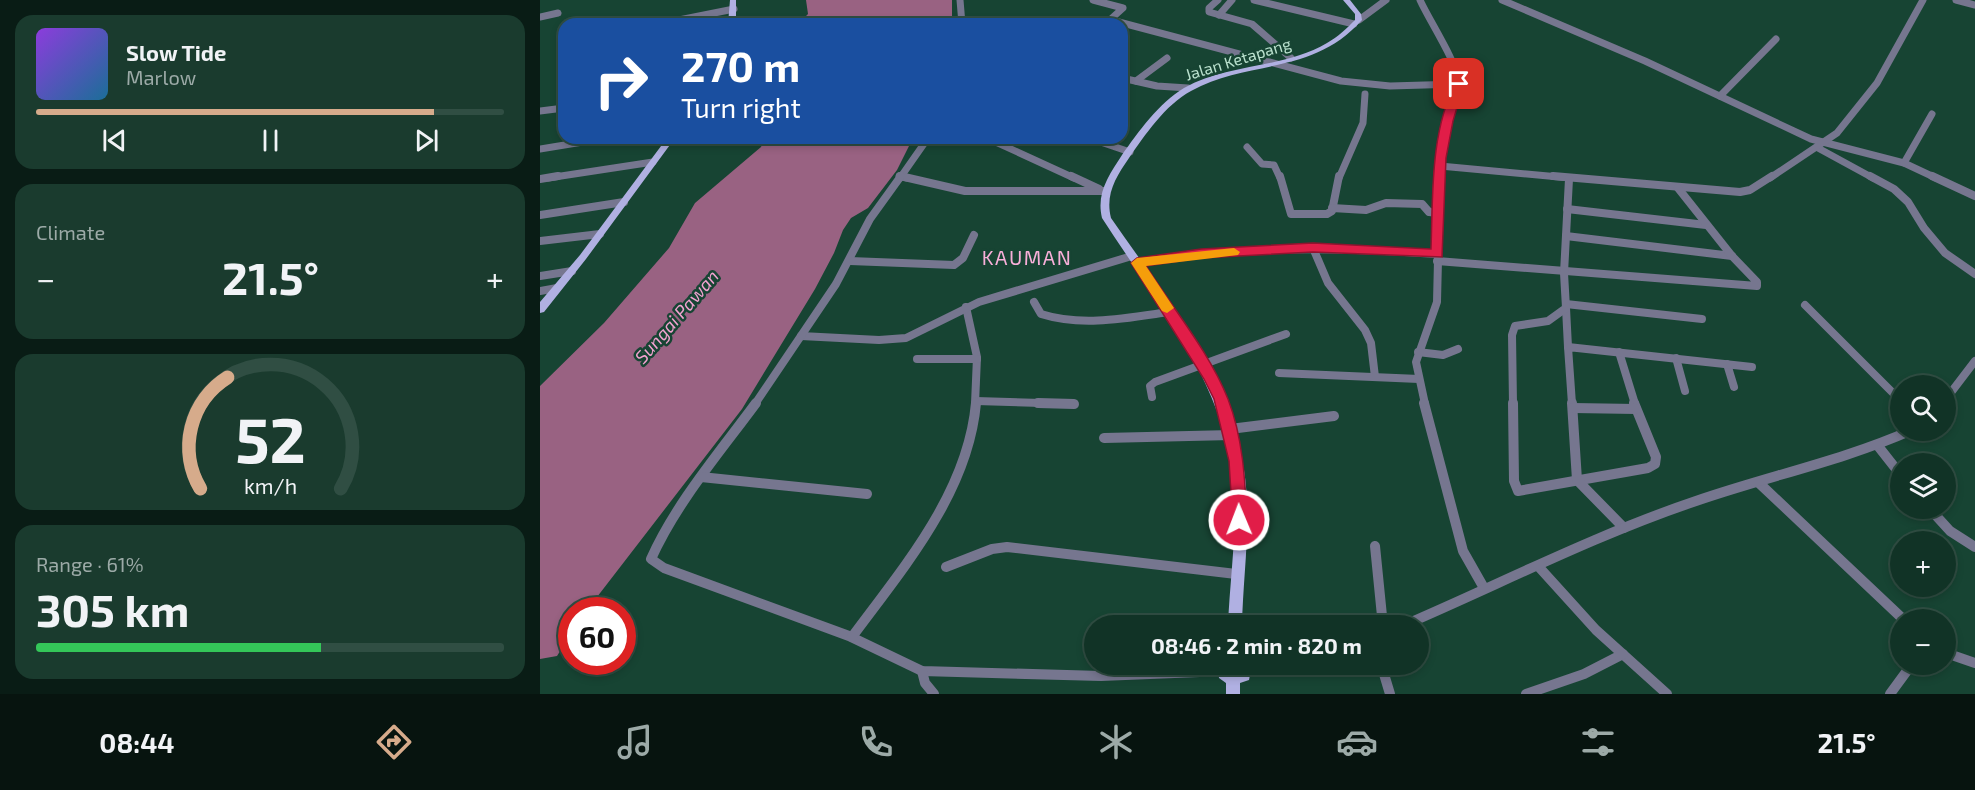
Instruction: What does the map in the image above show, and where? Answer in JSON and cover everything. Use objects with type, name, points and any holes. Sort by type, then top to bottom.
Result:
[{"type":"main road","points":[[733,0],[733,18]]},
{"type":"main road","points":[[1346,0],[1355,10],[1356,22]]},
{"type":"main road","name":"Jalan Ketapang","points":[[1103,190],[1174,98],[1188,88],[1330,45],[1356,22]]},
{"type":"main road","points":[[540,309],[572,271],[666,144]]},
{"type":"main road","points":[[1103,190],[1107,218],[1203,365],[1221,399],[1231,432],[1239,473],[1235,615]]},
{"type":"main road","points":[[1228,677],[1241,677],[1242,675]]},
{"type":"street","points":[[960,0],[962,18]]},
{"type":"street","points":[[1093,0],[1123,8],[1112,18]]},
{"type":"street","points":[[1218,0],[1208,11],[1252,24],[1275,47],[1292,58]]},
{"type":"street","points":[[1219,15],[1232,0]]},
{"type":"street","points":[[1254,0],[1356,22],[1386,0]]},
{"type":"street","points":[[1420,0],[1437,36],[1453,60],[1459,84],[1448,121],[1440,166],[1437,302],[1433,320],[1418,352],[1416,366],[1460,540],[1467,562],[1484,588]]},
{"type":"street","points":[[1502,0],[1720,96],[1821,146],[1894,189],[1913,208],[1924,228],[1946,253],[1975,274]]},
{"type":"street","points":[[1440,166],[1678,188],[1746,191],[1821,146],[1845,126],[1868,96],[1923,0]]},
{"type":"street","points":[[1956,0],[1975,5]]},
{"type":"street","points":[[689,18],[734,9]]},
{"type":"street","points":[[540,17],[558,13]]},
{"type":"street","points":[[1128,25],[1270,64],[1364,84],[1459,84]]},
{"type":"street","points":[[1720,96],[1776,39]]},
{"type":"street","points":[[1136,81],[1167,58]]},
{"type":"street","points":[[1128,79],[1157,86],[1188,88]]},
{"type":"street","points":[[1157,86],[1174,98]]},
{"type":"street","points":[[1248,147],[1262,164],[1274,165],[1277,168],[1291,214],[1324,214],[1332,208],[1341,171],[1366,119],[1365,94]]},
{"type":"street","points":[[540,111],[558,109]]},
{"type":"street","points":[[1904,163],[1932,114]]},
{"type":"street","points":[[540,149],[570,144]]},
{"type":"street","points":[[923,144],[870,219],[850,261],[772,380],[701,477],[658,543],[652,554],[654,563],[852,637],[922,671],[1228,677]]},
{"type":"street","points":[[1000,144],[1103,190]]},
{"type":"street","points":[[1105,144],[1130,153]]},
{"type":"street","points":[[1821,146],[1904,163],[1975,196]]},
{"type":"street","points":[[540,179],[653,162]]},
{"type":"street","points":[[899,176],[965,191],[1103,190]]},
{"type":"street","points":[[1569,179],[1564,273],[1577,480],[1624,528]]},
{"type":"street","points":[[801,336],[879,340],[906,338],[921,333],[966,307],[1135,259],[1313,248],[1437,258],[1564,273],[1757,286],[1757,282],[1732,256],[1678,188]]},
{"type":"street","points":[[540,216],[624,202]]},
{"type":"street","points":[[1332,208],[1366,210],[1386,203],[1422,204],[1429,212],[1438,213]]},
{"type":"street","points":[[1567,209],[1706,225]]},
{"type":"street","points":[[540,241],[600,234]]},
{"type":"street","points":[[850,261],[954,265],[963,258],[974,235]]},
{"type":"street","points":[[1566,236],[1732,256]]},
{"type":"street","points":[[1313,248],[1328,283],[1365,330],[1371,343],[1375,377]]},
{"type":"street","points":[[540,276],[572,271]]},
{"type":"street","points":[[540,291],[557,288]]},
{"type":"street","points":[[1034,302],[1041,314],[1058,319],[1117,319],[1169,312]]},
{"type":"street","points":[[1806,305],[1890,390]]},
{"type":"street","points":[[1619,352],[1636,410],[1656,457],[1655,464],[1648,468],[1522,492],[1516,489],[1514,481],[1513,329],[1518,325],[1548,321],[1566,306],[1702,319]]},
{"type":"street","points":[[852,637],[908,559],[952,489],[970,441],[977,359],[966,307]]},
{"type":"street","points":[[1152,397],[1150,386],[1153,383],[1286,334]]},
{"type":"street","points":[[1568,347],[1752,367]]},
{"type":"street","points":[[1418,352],[1443,355],[1458,349]]},
{"type":"street","points":[[1676,358],[1685,391]]},
{"type":"street","points":[[917,359],[977,359]]},
{"type":"street","points":[[1956,386],[1975,361]]},
{"type":"street","points":[[1727,364],[1734,387]]},
{"type":"street","points":[[1279,373],[1419,379]]},
{"type":"street","points":[[975,402],[1074,404]]},
{"type":"street","points":[[1573,408],[1636,410]]},
{"type":"street","points":[[1104,438],[1231,432],[1334,416]]},
{"type":"street","points":[[1426,615],[1624,528],[1696,501],[1878,447],[1890,441]]},
{"type":"street","points":[[1878,447],[1890,462]]},
{"type":"street","points":[[701,477],[867,494]]},
{"type":"street","points":[[1759,483],[1892,609]]},
{"type":"street","points":[[1939,519],[1950,531],[1975,547]]},
{"type":"street","points":[[1375,546],[1382,615]]},
{"type":"street","points":[[946,567],[992,549],[1007,547],[1236,574]]},
{"type":"street","points":[[1538,566],[1574,608],[1667,694]]},
{"type":"street","points":[[1526,694],[1584,674],[1623,654]]},
{"type":"street","points":[[1956,656],[1975,663]]},
{"type":"street","points":[[922,671],[925,682],[934,694]]},
{"type":"street","points":[[1384,675],[1390,694]]},
{"type":"street","points":[[1890,694],[1904,675]]},
{"type":"water","points":[[806,0],[952,0],[952,18],[804,18],[808,14]]},
{"type":"water","name":"Sungai Pawan","points":[[762,144],[910,144],[897,170],[868,208],[851,218],[843,230],[815,289],[742,409],[597,597],[558,597],[558,654],[540,659],[540,386],[604,323],[669,248],[695,203]]},
{"type":"slow traffic","points":[[1167,308],[1137,263],[1162,258],[1234,252]]},
{"type":"district","name":"KAUMAN","points":[[1027,258]]},
{"type":"route","points":[[1239,520],[1239,473],[1221,399],[1209,376],[1137,263],[1201,254],[1313,248],[1437,254],[1440,158],[1459,84]]}]
